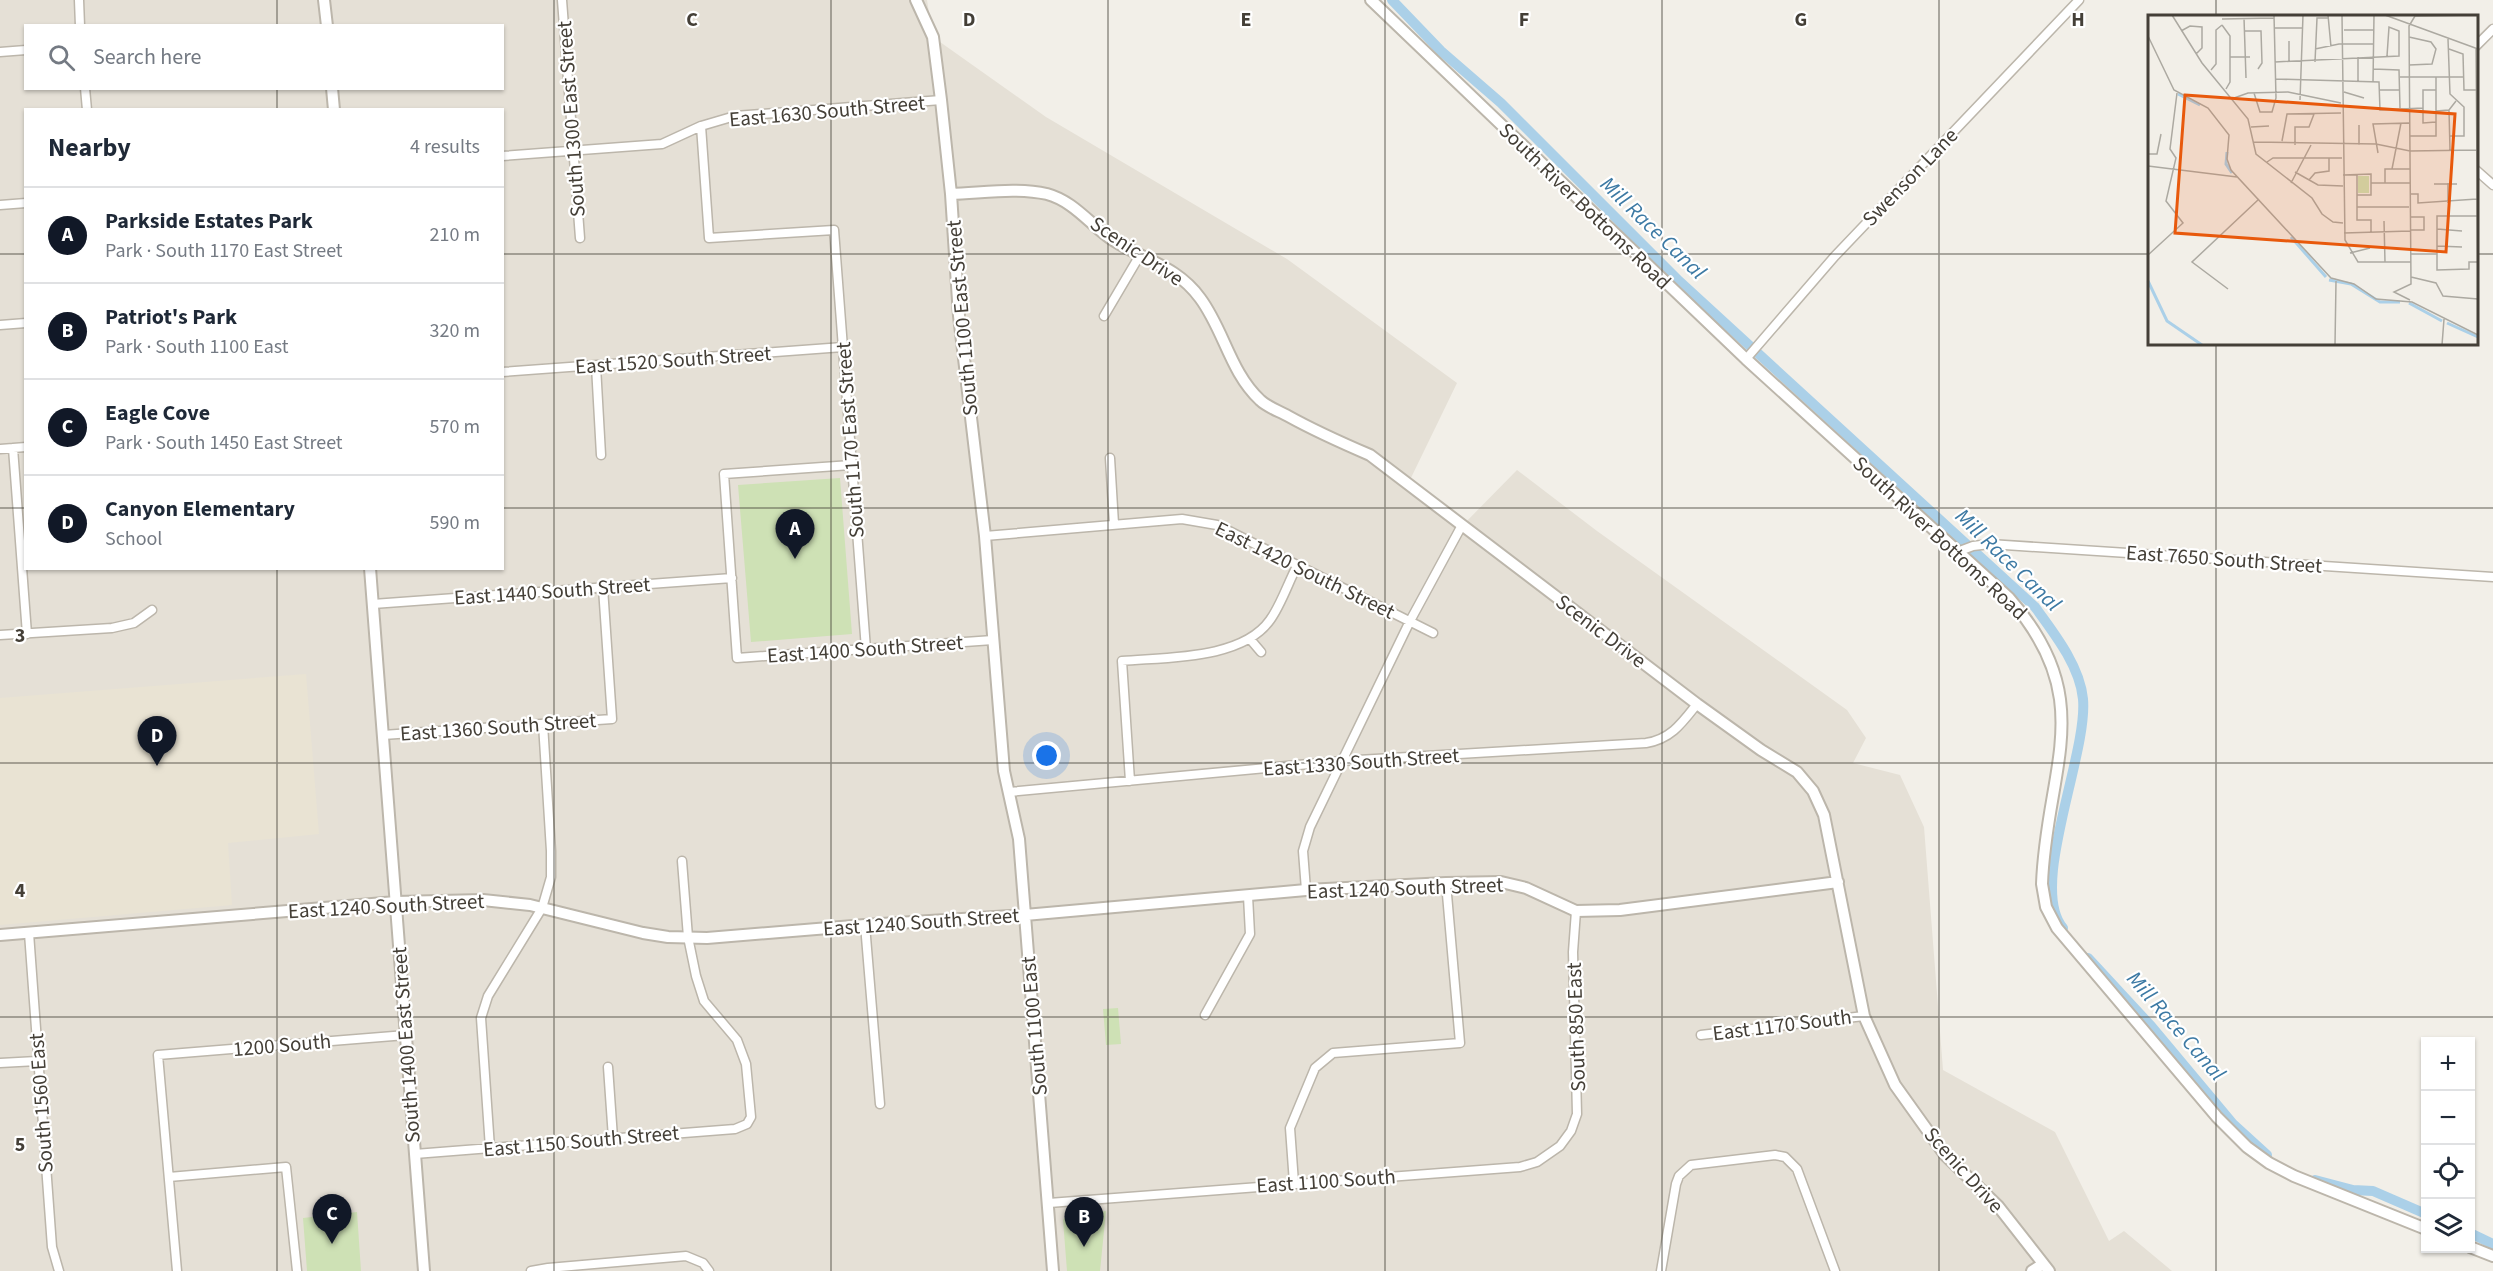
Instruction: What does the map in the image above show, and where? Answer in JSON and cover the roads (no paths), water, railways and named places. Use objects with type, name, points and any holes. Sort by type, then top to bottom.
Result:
[{"type":"street","points":[[78,0],[80,24]]},
{"type":"street","points":[[324,0],[327,24]]},
{"type":"street","name":"South 1300 East Street","points":[[562,0],[580,238]]},
{"type":"street","name":"South 1100 East Street","points":[[916,0],[933,37],[941,100],[951,194],[959,316],[985,536],[993,640]]},
{"type":"street","name":"South River Bottoms Road","points":[[1371,0],[1748,356],[1965,549],[2009,598],[2026,619],[2049,658],[2062,709],[2063,735],[2042,884],[2046,907],[2057,928],[2217,1117],[2247,1147],[2269,1163],[2294,1176],[2421,1227]]},
{"type":"street","name":"Swenson Lane","points":[[1748,356],[1834,256],[2079,0]]},
{"type":"street","points":[[2478,44],[2493,29]]},
{"type":"street","points":[[0,52],[24,50]]},
{"type":"street","points":[[85,90],[87,108]]},
{"type":"street","points":[[333,90],[334,108]]},
{"type":"street","name":"East 1630 South Street","points":[[504,156],[662,144],[700,126],[735,116],[941,100]]},
{"type":"street","name":"South 1170 East Street","points":[[700,126],[709,238],[834,230],[866,649]]},
{"type":"street","points":[[2478,172],[2493,185]]},
{"type":"street","name":"Scenic Drive","points":[[951,194],[1019,191],[1048,194],[1072,205],[1110,238],[1162,264],[1183,278],[1200,298],[1219,328],[1233,364],[1262,402],[1323,435],[1370,456],[1697,704],[1761,750],[1797,772],[1813,791],[1824,814],[1864,1016],[1895,1085],[1945,1155],[1998,1206],[2046,1268]]},
{"type":"street","points":[[0,205],[24,203]]},
{"type":"street","points":[[1104,316],[1140,255]]},
{"type":"street","points":[[0,325],[24,323]]},
{"type":"street","name":"East 1520 South Street","points":[[504,372],[843,347]]},
{"type":"street","points":[[596,366],[601,455]]},
{"type":"street","points":[[0,449],[24,447]]},
{"type":"street","points":[[13,448],[27,634]]},
{"type":"street","points":[[1110,458],[1114,524]]},
{"type":"street","points":[[732,578],[724,474],[851,465]]},
{"type":"street","name":"East 1420 South Street","points":[[985,536],[1182,519],[1217,525],[1433,633]]},
{"type":"street","points":[[1306,890],[1303,851],[1310,827],[1410,621],[1461,527]]},
{"type":"street","name":"East 7650 South Street","points":[[1965,549],[1990,544],[2493,577]]},
{"type":"street","points":[[1130,781],[1122,661],[1221,651],[1250,639],[1270,621],[1296,566]]},
{"type":"street","name":"South 1400 East Street","points":[[370,570],[424,1271]]},
{"type":"street","name":"East 1400 South Street","points":[[732,578],[737,658],[993,640]]},
{"type":"street","name":"East 1440 South Street","points":[[373,604],[732,578]]},
{"type":"street","name":"East 1360 South Street","points":[[383,735],[612,719],[603,588]]},
{"type":"street","points":[[0,635],[112,628],[134,623],[152,610]]},
{"type":"street","points":[[1250,639],[1261,652]]},
{"type":"street","name":"South 1100 East","points":[[993,640],[1005,771],[1019,839],[1053,1271]]},
{"type":"street","name":"East 1330 South Street","points":[[1009,792],[1341,761],[1646,743],[1657,741],[1676,731],[1697,704]]},
{"type":"street","points":[[490,1148],[481,1018],[488,996],[542,908],[551,876],[543,724]]},
{"type":"street","points":[[682,861],[688,938]]},
{"type":"street","name":"East 1240 South Street","points":[[0,936],[396,902],[483,900],[542,908],[617,928],[688,938],[1025,915],[1306,890],[1446,883],[1501,882],[1526,888],[1576,911],[1620,910],[1838,882]]},
{"type":"street","points":[[1294,1183],[1290,1128],[1315,1068],[1333,1053],[1460,1043],[1446,883]]},
{"type":"street","points":[[1205,1015],[1250,934],[1248,896]]},
{"type":"street","name":"South 850 East","points":[[1565,1140],[1574,1122],[1578,1102],[1573,952],[1576,911]]},
{"type":"street","points":[[865,925],[880,1104]]},
{"type":"street","name":"South 1560 East","points":[[29,933],[52,1247],[59,1271]]},
{"type":"street","name":"East 1150 South Street","points":[[415,1154],[735,1128],[747,1124],[751,1117],[746,1064],[736,1040],[704,1001],[688,938]]},
{"type":"street","name":"East 1170 South","points":[[1701,1035],[1864,1016]]},
{"type":"street","name":"1200 South","points":[[169,1177],[159,1055],[406,1035]]},
{"type":"street","points":[[0,1063],[37,1061]]},
{"type":"street","points":[[608,1068],[613,1137]]},
{"type":"street","name":"East 1100 South","points":[[1049,1203],[1520,1167],[1546,1158],[1565,1140]]},
{"type":"street","points":[[1661,1271],[1676,1184],[1684,1169],[1691,1165],[1775,1155],[1785,1158],[1797,1169],[1835,1271]]},
{"type":"street","points":[[177,1271],[169,1177],[286,1167],[297,1271]]},
{"type":"street","points":[[2475,1249],[2493,1256]]},
{"type":"street","points":[[531,1271],[686,1256],[703,1263],[709,1271]]},
{"type":"street","points":[[2032,1271],[2046,1268]]},
{"type":"waterway","name":"Mill Race Canal","points":[[1392,0],[1441,51],[1501,103],[1679,281],[2035,607],[2072,662],[2083,699],[2077,753],[2055,852],[2052,883],[2054,909],[2063,928]]},
{"type":"waterway","name":"Mill Race Canal","points":[[2088,958],[2151,1026],[2233,1124],[2267,1155]]},
{"type":"waterway","name":"Mill Race Canal","points":[[2315,1180],[2353,1190],[2373,1191],[2421,1212]]},
{"type":"waterway","name":"Mill Race Canal","points":[[2475,1235],[2493,1244]]},
{"type":"place","name":"Parkside Estates Park","points":[[795,559]]},
{"type":"place","name":"Canyon Elementary","points":[[157,766]]},
{"type":"place","name":"Eagle Cove","points":[[332,1244]]},
{"type":"place","name":"Patriot's Park","points":[[1084,1247]]}]
